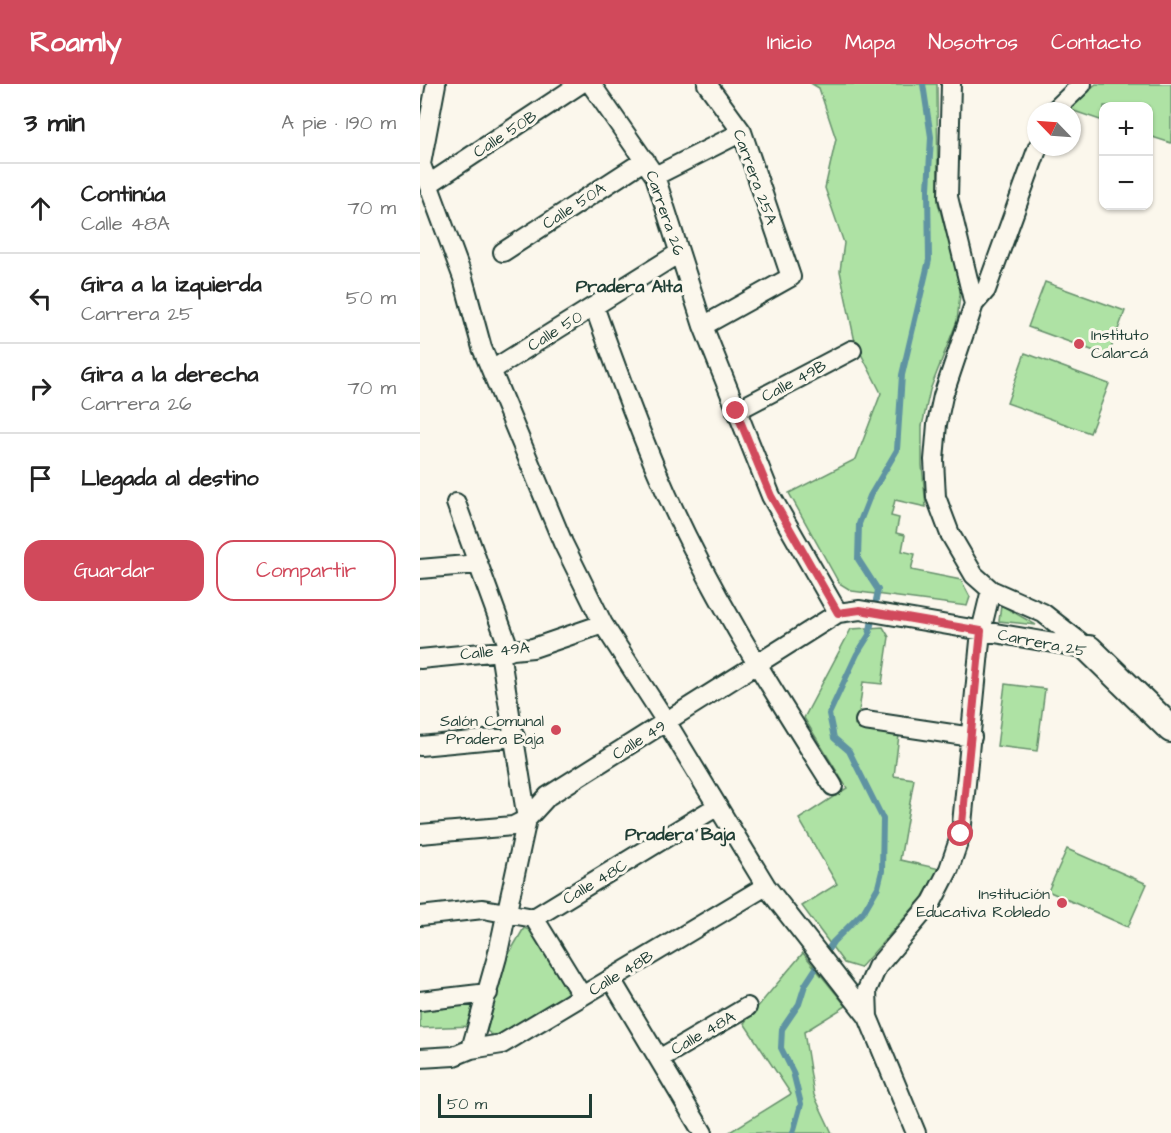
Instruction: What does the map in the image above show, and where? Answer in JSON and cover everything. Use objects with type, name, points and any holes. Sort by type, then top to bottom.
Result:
[{"type":"street","points":[[436,84],[420,163],[463,278],[482,348],[563,543],[603,624],[667,723],[766,886],[868,1017],[916,1133]]},
{"type":"street","name":"Calle 50B","points":[[429,184],[580,84]]},
{"type":"street","name":"Carrera 26","points":[[591,84],[655,177],[703,326],[771,496],[849,611]]},
{"type":"street","name":"Carrera 25A","points":[[703,326],[791,277],[742,132],[707,84]]},
{"type":"street","points":[[951,84],[948,197],[974,304]]},
{"type":"street","points":[[1063,102],[1082,84]]},
{"type":"street","points":[[655,177],[742,132]]},
{"type":"street","points":[[1035,156],[986,290],[974,304],[943,396],[937,424],[934,460],[936,497],[950,534],[974,575],[990,590],[1043,613],[1089,649]]},
{"type":"street","name":"Calle 50A","points":[[502,252],[645,160]]},
{"type":"street","name":"Calle 50","points":[[492,370],[679,253]]},
{"type":"street","points":[[594,306],[657,473],[705,570],[758,666],[833,786]]},
{"type":"street","name":"Calle 49B","points":[[736,411],[852,350]]},
{"type":"street","points":[[456,503],[505,651],[527,819],[488,993],[471,1049]]},
{"type":"street","points":[[420,569],[478,564]]},
{"type":"street","points":[[868,1017],[867,990],[878,967],[932,902],[949,869],[961,834],[981,631],[990,590]]},
{"type":"street","name":"Calle 49","points":[[527,819],[548,796],[849,611]]},
{"type":"street","name":"Carrera 25","points":[[849,611],[893,616],[1089,649],[1171,729]]},
{"type":"street","name":"Calle 49A","points":[[420,659],[533,648],[603,624]]},
{"type":"street","points":[[864,722],[972,737]]},
{"type":"street","points":[[420,746],[515,736]]},
{"type":"street","name":"Calle 48C","points":[[534,918],[716,807]]},
{"type":"street","points":[[420,834],[513,826],[527,819]]},
{"type":"street","name":"Calle 48B","points":[[420,1058],[454,1056],[471,1049],[502,1044],[766,886]]},
{"type":"street","points":[[420,916],[483,909],[534,918],[582,996]]},
{"type":"street","points":[[611,979],[703,1133]]},
{"type":"street","points":[[420,1000],[488,993]]},
{"type":"street","name":"Calle 48A","points":[[659,1059],[747,1007]]},
{"type":"green space","points":[[812,84],[937,84],[938,203],[961,286],[957,321],[930,390],[922,426],[922,465],[926,507],[895,500],[891,516],[899,518],[896,533],[905,535],[902,551],[915,554],[911,570],[961,580],[970,597],[967,606],[852,591],[839,583],[789,493],[856,459],[881,393],[855,342],[840,271],[844,243],[825,188],[836,139],[819,88]]},
{"type":"green space","points":[[1096,84],[1171,84],[1171,143],[1153,137],[1153,102],[1099,102],[1099,120],[1081,113],[1081,102],[1073,102]]},
{"type":"green space","points":[[1045,282],[1125,311],[1108,356],[1028,327]]},
{"type":"green space","points":[[1025,353],[1109,384],[1090,433],[1007,403]]},
{"type":"green space","points":[[1001,605],[1036,625],[999,621]]},
{"type":"green space","points":[[883,627],[889,637],[882,684],[863,682],[857,727],[899,735],[894,776],[914,779],[900,860],[940,869],[922,898],[860,968],[844,963],[802,906],[837,884],[799,819],[847,788],[804,718],[851,629]]},
{"type":"green space","points":[[1005,684],[1045,689],[1037,751],[997,746]]},
{"type":"green space","points":[[1067,849],[1147,884],[1128,927],[1048,891]]},
{"type":"green space","points":[[524,928],[534,932],[567,991],[565,997],[496,1038],[487,1031],[507,957]]},
{"type":"green space","points":[[803,953],[846,1006],[804,1032],[814,1095],[832,1133],[728,1133],[791,1094],[744,1023]]},
{"type":"green space","points":[[476,1003],[473,1026],[420,1028],[420,1009]]},
{"type":"waterway","points":[[793,1133],[801,1104],[793,1072],[781,1048],[782,1029],[799,1004],[805,985],[833,942],[864,911],[878,887],[882,871],[883,819],[849,751],[834,738],[829,714],[857,654],[869,635],[878,590],[858,559],[859,524],[870,496],[897,450],[902,375],[929,260],[928,189],[931,137],[923,84]]},
{"type":"place","name":"Instituto Calarcá","points":[[1079,344]]},
{"type":"place","name":"Salón Comunal Pradera Baja","points":[[556,730]]},
{"type":"place","name":"Institución Educativa Robledo","points":[[1062,903]]},
{"type":"district","name":"Pradera Alta","points":[[629,286]]},
{"type":"district","name":"Pradera Baja","points":[[680,834]]},
{"type":"route","points":[[736,411],[771,496],[838,613],[860,610],[981,631],[966,804],[961,834]]}]
